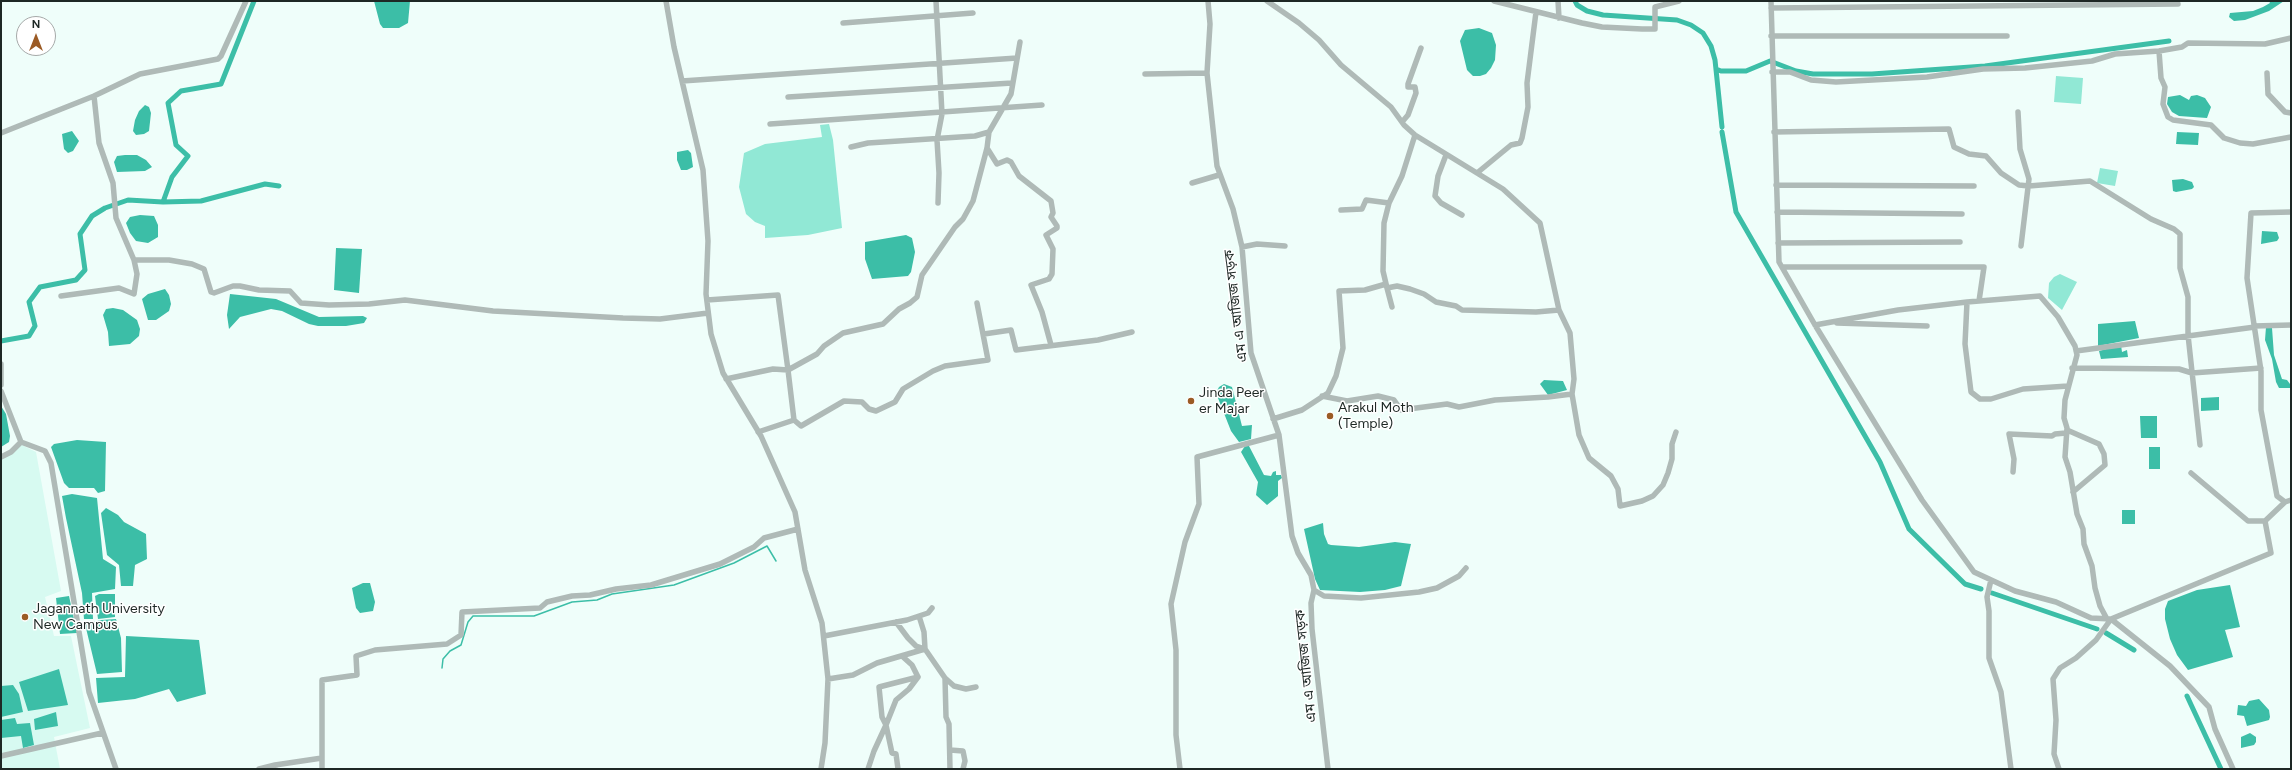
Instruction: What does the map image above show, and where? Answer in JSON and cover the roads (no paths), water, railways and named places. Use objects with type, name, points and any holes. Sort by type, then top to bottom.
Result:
[{"type":"street","points":[[1,133],[94,96],[140,74],[218,59],[221,56],[246,1]]},
{"type":"street","points":[[666,1],[667,16],[703,170],[708,242],[707,300],[711,334],[726,379],[758,432],[788,493],[795,512],[805,570],[822,623],[828,679],[826,743],[821,769]]},
{"type":"street","points":[[936,1],[938,65],[942,114],[937,140],[939,173],[938,204]]},
{"type":"street","name":"এম এ আজিজ সড়ক","points":[[1208,1],[1210,24],[1207,73],[1219,175],[1233,209],[1242,247],[1251,353],[1279,435],[1292,536],[1298,553],[1311,575],[1314,590],[1311,603],[1312,629],[1328,769]]},
{"type":"street","points":[[1267,1],[1299,23],[1319,40],[1341,64],[1391,107],[1402,122],[1415,135],[1503,189],[1540,223],[1559,310],[1570,333],[1574,379],[1572,394],[1579,435],[1589,458],[1611,476],[1618,489],[1620,506],[1642,501],[1653,496],[1663,485],[1672,459],[1672,444],[1676,432]]},
{"type":"street","points":[[1494,1],[1559,18],[1602,26],[1655,29],[1655,7],[1679,1]]},
{"type":"street","points":[[1558,1],[1559,18]]},
{"type":"street","points":[[1771,1],[1779,262],[1815,325],[1922,500],[1974,572],[2015,591],[2056,602],[2091,618],[2109,619],[2271,553],[2265,521]]},
{"type":"street","points":[[1771,8],[2032,4],[2178,4]]},
{"type":"street","points":[[1477,173],[1511,145],[1520,143],[1522,138],[1528,107],[1527,83],[1536,12]]},
{"type":"street","points":[[843,22],[973,13]]},
{"type":"street","points":[[1772,36],[2007,36]]},
{"type":"street","points":[[1772,72],[1790,72],[1811,80],[1836,82],[1927,77],[1983,69],[2025,68],[2092,60],[2115,54],[2159,51],[2182,47],[2188,43],[2265,44],[2291,38]]},
{"type":"street","points":[[726,379],[773,369],[788,370],[817,354],[824,346],[843,333],[883,324],[899,309],[917,297],[922,275],[968,212],[987,148],[989,132],[1011,94],[1020,42]]},
{"type":"street","points":[[1402,122],[1408,115],[1416,93],[1415,87],[1408,87],[1408,84],[1421,48]]},
{"type":"street","points":[[2159,51],[2161,78],[2165,87],[2163,104],[2168,117],[2173,120],[2211,125],[2224,138],[2240,143],[2253,144],[2291,137]]},
{"type":"street","points":[[682,81],[938,65],[1017,58]]},
{"type":"street","points":[[1145,74],[1207,73]]},
{"type":"street","points":[[2267,73],[2268,94],[2285,112],[2291,113]]},
{"type":"street","points":[[788,98],[1012,83]]},
{"type":"street","points":[[61,296],[119,288],[134,294],[138,274],[134,260],[116,218],[113,183],[99,143],[94,96]]},
{"type":"street","points":[[770,124],[942,114],[1042,105]]},
{"type":"street","points":[[2018,112],[2020,149],[2029,179],[2021,246]]},
{"type":"street","points":[[1774,132],[1949,128],[1954,147],[1969,154],[1986,156],[2001,173],[2019,185],[2029,186],[2090,181],[2151,219],[2178,232],[2180,241],[2180,268],[2186,286],[2189,311],[2188,335],[2200,445]]},
{"type":"street","points":[[851,147],[868,143],[937,140],[989,132]]},
{"type":"street","points":[[1392,307],[1383,271],[1382,250],[1384,224],[1390,203],[1402,176],[1415,135]]},
{"type":"street","points":[[987,148],[997,164],[1007,160],[1011,162],[1019,176],[1051,200],[1053,213],[1051,217],[1057,226],[1057,228],[1046,235],[1053,249],[1052,274],[1049,279],[1031,284],[1042,312],[1051,345]]},
{"type":"street","points":[[1446,155],[1438,176],[1435,196],[1441,203],[1462,215]]},
{"type":"street","points":[[1192,183],[1219,175]]},
{"type":"street","points":[[1776,185],[1974,186]]},
{"type":"street","points":[[1341,210],[1362,208],[1366,200],[1390,203]]},
{"type":"street","points":[[2191,473],[2248,521],[2265,521],[2288,501],[2277,496],[2261,410],[2261,368],[2247,278],[2250,216],[2253,211],[2291,212]]},
{"type":"street","points":[[1777,212],[1962,214]]},
{"type":"street","points":[[1778,243],[1960,242]]},
{"type":"street","points":[[1242,247],[1257,244],[1285,246]]},
{"type":"street","points":[[134,260],[169,260],[192,264],[204,269],[211,292],[214,293],[232,286],[259,290],[290,291],[301,304],[369,304],[405,300],[494,311],[660,319],[708,312]]},
{"type":"street","points":[[1782,267],[1984,267],[1979,301]]},
{"type":"street","points":[[1273,419],[1302,410],[1328,392],[1336,376],[1343,348],[1339,291],[1398,286],[1424,294],[1436,302],[1456,306],[1462,310],[1536,312],[1559,310]]},
{"type":"street","points":[[707,300],[778,295],[794,420],[801,426],[844,401],[862,402],[870,409],[876,411],[895,402],[903,389],[933,371],[945,366],[988,360],[977,303]]},
{"type":"street","points":[[1815,325],[1898,310],[2040,296],[2058,317],[2077,355],[2068,386],[2064,418],[2066,432],[2065,457],[2070,472],[2077,514],[2083,529],[2084,544],[2092,566],[2095,588],[2109,619],[2170,666],[2209,707],[2215,729],[2233,769]]},
{"type":"street","points":[[1967,302],[1965,344],[1971,392],[1980,399],[1991,399],[2023,389],[2068,386]]},
{"type":"street","points":[[1835,322],[1839,324],[1927,326]]},
{"type":"street","points":[[2076,351],[2255,326],[2291,325]]},
{"type":"street","points":[[984,334],[1011,330],[1016,350],[1098,340],[1132,332]]},
{"type":"street","points":[[1,364],[1,385]]},
{"type":"street","points":[[2072,368],[2179,369],[2192,373],[2261,368]]},
{"type":"street","points":[[1,391],[21,442],[45,451],[51,463],[89,692],[102,733],[116,769]]},
{"type":"street","points":[[1322,396],[1347,401],[1378,396],[1394,400],[1401,410],[1447,404],[1459,407],[1495,400],[1548,398],[1572,394]]},
{"type":"street","points":[[758,432],[794,420]]},
{"type":"street","points":[[2013,472],[2014,459],[2009,434],[2052,436],[2066,432],[2099,444],[2104,454],[2105,465],[2073,492]]},
{"type":"street","points":[[1180,769],[1176,735],[1176,650],[1171,604],[1185,542],[1199,504],[1197,457],[1279,435]]},
{"type":"street","points":[[1,457],[11,452],[21,442]]},
{"type":"street","points":[[322,769],[322,680],[357,675],[356,656],[374,650],[447,644],[461,635],[462,612],[540,608],[547,602],[572,596],[590,595],[616,589],[651,585],[720,564],[754,546],[764,538],[798,529]]},
{"type":"street","points":[[1314,590],[1324,596],[1361,598],[1419,592],[1437,588],[1459,576],[1466,568]]},
{"type":"street","points":[[1991,580],[1987,597],[1989,611],[1989,658],[2001,692],[2011,768]]},
{"type":"street","points":[[824,636],[896,622],[928,613],[932,608]]},
{"type":"street","points":[[919,616],[924,632],[925,649],[945,678],[954,686],[966,689],[976,687]]},
{"type":"street","points":[[2059,769],[2054,754],[2056,720],[2053,679],[2060,668],[2096,640],[2109,619]]},
{"type":"street","points":[[896,622],[916,646],[925,649]]},
{"type":"street","points":[[828,679],[853,674],[877,663],[925,649]]},
{"type":"street","points":[[902,656],[912,665],[918,677]]},
{"type":"street","points":[[868,769],[896,700],[909,689],[918,677]]},
{"type":"street","points":[[898,769],[896,754],[892,752],[886,725],[882,717],[879,687],[918,677]]},
{"type":"street","points":[[945,678],[950,769]]},
{"type":"street","points":[[1,756],[102,733]]},
{"type":"street","points":[[950,750],[964,751],[965,761],[963,769]]},
{"type":"street","points":[[258,769],[322,758]]},
{"type":"waterway","points":[[1,341],[29,336],[35,326],[29,302],[40,287],[76,280],[85,270],[80,234],[92,216],[105,208],[128,200],[163,202],[172,177],[188,156],[176,145],[168,103],[181,91],[221,84],[254,1]]},
{"type":"waterway","points":[[1575,1],[1577,5],[1587,11],[1603,15],[1677,20],[1691,25],[1703,33],[1711,46],[1715,60],[1722,127]]},
{"type":"waterway","points":[[1716,69],[1721,71],[1746,71],[1770,61],[1796,71],[1813,74],[1872,74],[1985,66],[2169,41]]},
{"type":"waterway","points":[[1722,132],[1736,212],[1880,462],[1909,529],[1965,584],[1981,589]]},
{"type":"waterway","points":[[163,202],[201,201],[265,184],[279,186]]},
{"type":"waterway","points":[[442,668],[443,659],[450,651],[461,645],[468,622],[473,616],[534,616],[572,602],[597,600],[612,594],[674,585],[734,563],[767,546],[776,561]]},
{"type":"waterway","points":[[1992,593],[2097,629]]},
{"type":"waterway","points":[[2106,633],[2134,650]]},
{"type":"waterway","points":[[2187,696],[2221,769]]},
{"type":"place","name":"Jinda Peer er Majar","points":[[1191,401]]},
{"type":"place","name":"Arakul Moth (Temple)","points":[[1330,416]]},
{"type":"place","name":"Jagannath University New Campus","points":[[25,617]]}]
